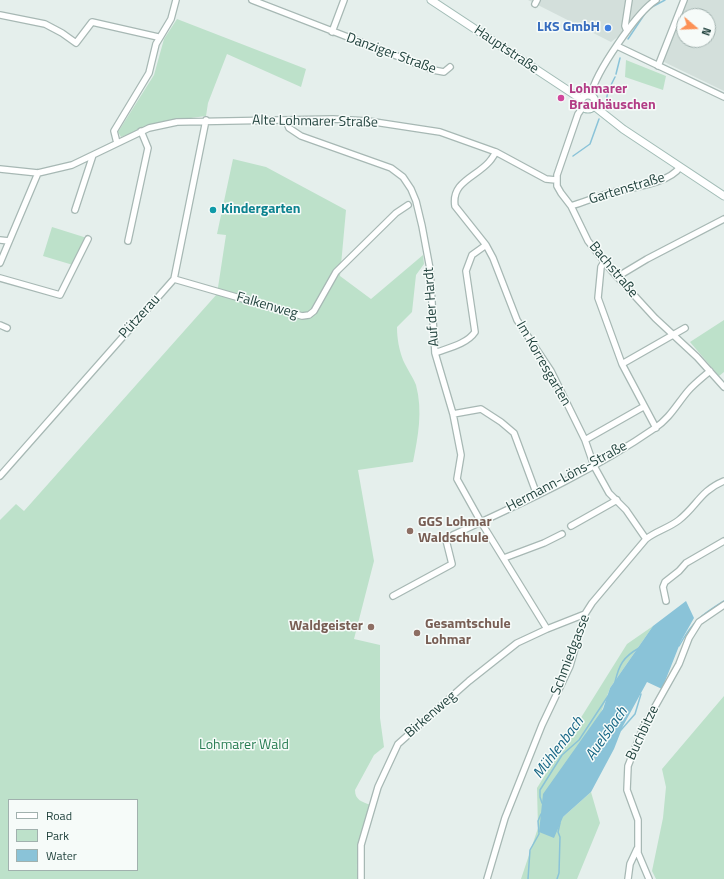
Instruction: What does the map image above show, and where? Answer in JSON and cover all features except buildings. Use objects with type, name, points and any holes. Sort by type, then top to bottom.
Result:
[{"type":"main road","name":"Hauptstraße","points":[[431,0],[581,99]]},
{"type":"main road","points":[[594,106],[589,109],[583,107],[581,99],[585,95],[590,95],[594,99],[594,106],[602,113],[724,196]]},
{"type":"street","points":[[117,143],[114,131],[149,73],[158,37],[171,19],[176,0]]},
{"type":"street","name":"Danziger Straße","points":[[252,0],[433,70],[444,72],[450,67]]},
{"type":"street","name":"Danziger Straße","points":[[332,32],[344,0]]},
{"type":"street","points":[[627,31],[625,26],[629,0]]},
{"type":"street","points":[[590,95],[597,78],[627,31],[647,5],[656,0]]},
{"type":"street","points":[[658,66],[684,0]]},
{"type":"street","points":[[0,15],[45,24],[62,32],[76,43],[92,22],[158,37]]},
{"type":"street","points":[[617,46],[724,98]]},
{"type":"street","points":[[556,180],[572,130],[583,107]]},
{"type":"street","name":"Alte Lohmarer Straße","points":[[0,169],[38,173],[72,165],[141,131],[177,122],[206,120],[286,121],[334,119],[368,121],[440,132],[496,152],[546,179],[556,180]]},
{"type":"street","points":[[174,279],[206,120]]},
{"type":"street","name":"Auf der Hardt","points":[[286,121],[289,128],[301,136],[391,168],[403,177],[411,189],[416,201],[430,269],[435,353],[453,414],[461,455],[457,479],[481,522],[547,629]]},
{"type":"street","points":[[128,241],[148,148],[141,131]]},
{"type":"street","name":"Im Korresgarten","points":[[496,152],[489,163],[459,186],[455,193],[454,200],[458,213],[486,245],[494,258],[517,320],[551,371],[585,440],[594,466],[609,493],[632,517],[646,539]]},
{"type":"street","points":[[75,210],[94,155]]},
{"type":"street","name":"Gartenstraße","points":[[571,206],[609,193],[657,181],[676,174],[680,167]]},
{"type":"street","points":[[0,263],[38,173]]},
{"type":"street","name":"Bachstraße","points":[[556,180],[561,193],[571,206],[588,240],[604,262],[654,318],[710,370],[724,387]]},
{"type":"street","name":"Falkenweg","points":[[174,279],[306,316],[314,311],[336,272],[396,213],[408,205]]},
{"type":"street","points":[[617,277],[646,259],[724,219]]},
{"type":"street","points":[[0,278],[60,295],[88,239]]},
{"type":"street","points":[[0,240],[9,241]]},
{"type":"street","points":[[435,353],[459,344],[472,337],[475,332],[476,326],[466,270],[472,255],[486,245]]},
{"type":"street","points":[[604,262],[601,267],[598,298],[622,364],[643,407],[656,428]]},
{"type":"street","name":"Pützerau","points":[[0,476],[174,279]]},
{"type":"street","points":[[0,325],[7,328]]},
{"type":"street","points":[[622,364],[675,336],[685,328]]},
{"type":"street","name":"Hermann-Löns-Straße","points":[[393,596],[452,564],[446,540],[594,466],[656,428],[669,417],[688,391],[710,370]]},
{"type":"street","points":[[585,440],[643,407]]},
{"type":"street","points":[[453,414],[480,409],[514,433],[537,495]]},
{"type":"street","name":"Schmiedgasse","points":[[487,879],[505,818],[542,725],[570,666],[585,614],[592,603],[646,539],[655,532],[678,522],[704,492],[724,481]]},
{"type":"street","points":[[571,526],[617,500]]},
{"type":"street","points":[[504,558],[562,534]]},
{"type":"street","points":[[666,601],[663,587],[664,582],[679,571],[686,563],[724,541]]},
{"type":"street","name":"Buchbitze","points":[[649,879],[637,848],[638,820],[627,790],[631,757],[643,728],[680,664],[689,638],[699,622],[724,605]]},
{"type":"street","name":"Birkenweg","points":[[361,879],[361,845],[378,787],[398,744],[469,681],[517,643],[585,614]]},
{"type":"street","points":[[628,879],[630,864],[637,848]]},
{"type":"shaded area","points":[[528,0],[653,0],[642,7],[619,36],[611,42]]},
{"type":"shaded area","points":[[686,0],[724,0],[724,91],[662,61],[676,25],[676,48],[716,48],[716,8],[683,8]]},
{"type":"green space","points":[[177,19],[306,69],[301,87],[227,54],[208,103],[206,116],[160,122],[121,137],[118,132],[154,75],[164,39]]},
{"type":"green space","points":[[626,60],[666,76],[663,90],[625,77]]},
{"type":"green space","name":"Lohmarer Wald","points":[[233,159],[266,167],[346,210],[340,276],[371,299],[423,255],[424,264],[416,275],[412,312],[397,327],[399,348],[415,382],[418,395],[419,424],[413,462],[358,470],[374,561],[354,639],[380,645],[380,718],[384,747],[374,755],[355,790],[356,796],[362,802],[371,805],[362,832],[358,851],[358,879],[0,879],[0,520],[16,504],[24,511],[217,294],[226,235],[217,234]]},
{"type":"green space","points":[[52,227],[87,238],[73,265],[43,256]]},
{"type":"green space","points":[[724,320],[724,372],[719,376],[690,342]]},
{"type":"green space","points":[[653,626],[610,688],[563,817],[591,792],[600,823],[577,879],[521,879],[538,828],[537,788],[627,644]]},
{"type":"green space","points":[[724,696],[724,879],[656,879],[652,871],[663,818],[666,787],[662,769]]},
{"type":"water","points":[[686,601],[694,618],[681,641],[662,689],[647,682],[623,726],[614,749],[591,792],[563,817],[554,838],[539,832],[543,794],[603,709],[610,688],[653,626]]},
{"type":"waterway","name":"Auelsbach","points":[[650,8],[665,0]]},
{"type":"waterway","name":"Auelsbach","points":[[628,39],[646,12]]},
{"type":"waterway","name":"Auelsbach","points":[[616,74],[620,58]]},
{"type":"waterway","name":"Auelsbach","points":[[605,107],[608,91],[615,77]]},
{"type":"waterway","name":"Auelsbach","points":[[573,156],[590,144],[599,119]]},
{"type":"waterway","name":"Auelsbach","points":[[679,646],[693,625],[709,611],[724,601]]},
{"type":"waterway","name":"Mühlenbach","points":[[615,682],[622,662],[639,648]]},
{"type":"waterway","name":"Auelsbach","points":[[621,730],[635,714],[641,694]]},
{"type":"waterway","name":"Mühlenbach","points":[[542,803],[540,790],[562,755],[579,740],[608,696]]},
{"type":"waterway","name":"Mühlenbach","points":[[528,879],[530,850],[539,834],[538,821],[541,814]]},
{"type":"waterway","name":"Auelsbach","points":[[557,879],[559,873],[560,837],[558,832],[560,823]]},
{"type":"place","name":"LKS GmbH","points":[[608,28]]},
{"type":"place","name":"Lohmarer Brauhäuschen","points":[[561,98]]},
{"type":"place","name":"Kindergarten","points":[[213,210]]},
{"type":"place","name":"GGS Lohmar Waldschule","points":[[410,531]]},
{"type":"place","name":"Waldgeister","points":[[371,627]]},
{"type":"place","name":"Gesamtschule Lohmar","points":[[417,633]]}]
